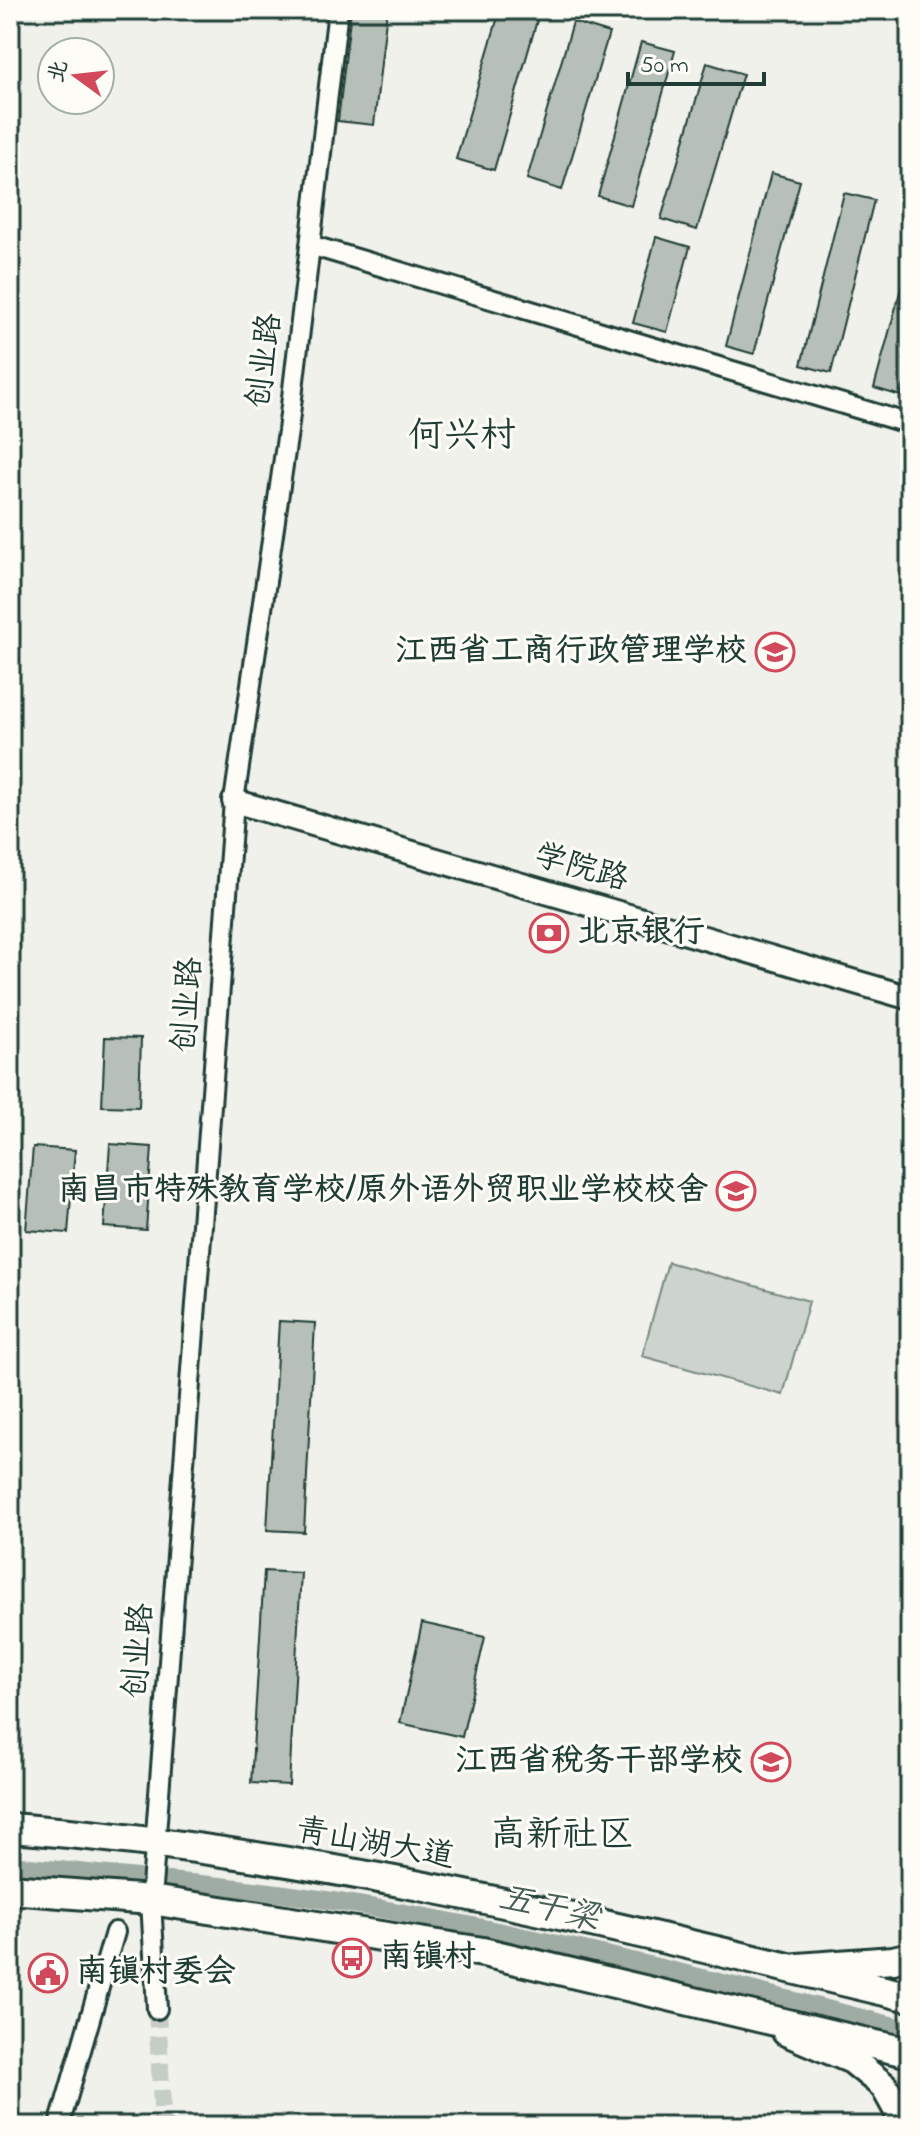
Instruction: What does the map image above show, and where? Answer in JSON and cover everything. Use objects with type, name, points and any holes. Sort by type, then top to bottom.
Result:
[{"type":"main road","name":"青山湖大道","points":[[10,1828],[156,1841],[364,1877],[611,1926],[910,1997]]},
{"type":"main road","points":[[10,1889],[151,1900],[483,1952],[910,2053]]},
{"type":"main road","points":[[787,1967],[893,1960],[910,1956]]},
{"type":"main road","points":[[743,2013],[852,2060],[884,2086],[906,2126]]},
{"type":"street","name":"创业路","points":[[157,2009],[151,1900],[234,801],[288,431],[338,10]]},
{"type":"street","points":[[310,245],[910,424]]},
{"type":"street","name":"学院路","points":[[234,801],[910,998]]},
{"type":"street","points":[[59,2126],[115,1932]]},
{"type":"shaded area","points":[[668,1262],[809,1301],[783,1395],[642,1356]]},
{"type":"building","points":[[351,10],[387,10],[374,125],[338,121]]},
{"type":"building","points":[[500,10],[540,10],[494,170],[456,159]]},
{"type":"building","points":[[573,22],[609,33],[562,190],[527,179]]},
{"type":"building","points":[[641,42],[675,51],[631,206],[598,196]]},
{"type":"building","points":[[707,63],[743,74],[697,230],[661,219]]},
{"type":"building","points":[[771,173],[800,181],[754,354],[726,346]]},
{"type":"building","points":[[844,193],[874,200],[831,373],[801,365]]},
{"type":"building","points":[[656,237],[690,247],[667,332],[633,323]]},
{"type":"building","points":[[910,255],[910,362],[901,396],[874,388]]},
{"type":"building","points":[[105,1037],[141,1038],[139,1107],[102,1106]]},
{"type":"building","points":[[110,1144],[152,1147],[146,1230],[104,1227]]},
{"type":"building","points":[[33,1147],[75,1150],[68,1233],[26,1230]]},
{"type":"building","points":[[279,1321],[315,1323],[304,1532],[267,1530]]},
{"type":"building","points":[[264,1571],[301,1573],[289,1785],[251,1783]]},
{"type":"building","points":[[422,1623],[485,1637],[462,1737],[400,1723]]},
{"type":"waterway","name":"五干梁","points":[[10,1865],[138,1878]]},
{"type":"waterway","name":"五干梁","points":[[168,1881],[262,1891],[449,1921],[542,1940],[910,2030]]},
{"type":"tunnel","points":[[157,2009],[163,2126]]},
{"type":"place","name":"江西省工商行政管理学校","points":[[775,652]]},
{"type":"place","name":"北京银行","points":[[549,933]]},
{"type":"place","name":"南昌市特殊教育学校/原外语外贸职业学校校舍","points":[[736,1191]]},
{"type":"place","name":"江西省税务干部学校","points":[[771,1762]]},
{"type":"place","name":"南镇村","points":[[352,1958]]},
{"type":"place","name":"南镇村委会","points":[[48,1973]]},
{"type":"district","name":"何兴村","points":[[462,437]]},
{"type":"district","name":"高新社区","points":[[562,1836]]}]
